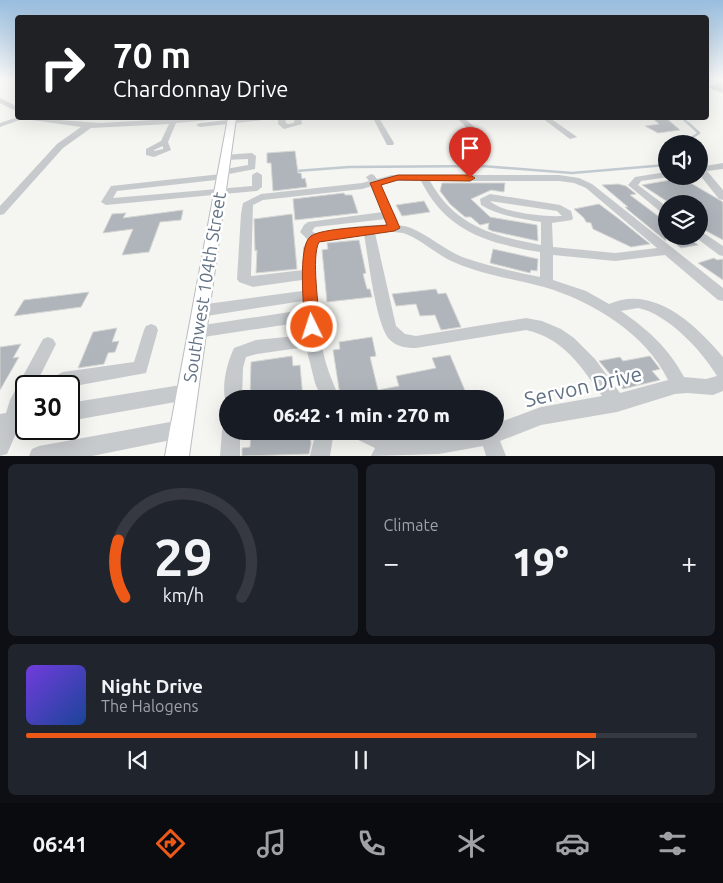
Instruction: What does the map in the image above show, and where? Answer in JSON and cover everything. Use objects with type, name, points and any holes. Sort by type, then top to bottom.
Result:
[{"type":"main road","name":"Southwest 104th Street","points":[[177,456],[232,120]]},
{"type":"street","points":[[2,101],[15,108]]},
{"type":"street","points":[[0,125],[15,120]]},
{"type":"street","points":[[48,120],[88,126],[106,126],[124,130],[192,120]]},
{"type":"street","points":[[173,122],[232,120]]},
{"type":"street","points":[[282,120],[282,124],[287,126],[297,125],[298,120]]},
{"type":"street","points":[[377,120],[390,143]]},
{"type":"street","points":[[462,120],[484,140]]},
{"type":"street","points":[[549,120],[573,137]]},
{"type":"street","points":[[164,142],[173,122]]},
{"type":"street","points":[[0,212],[60,146],[88,126]]},
{"type":"street","points":[[226,157],[252,156],[252,167],[223,175],[114,188],[106,202],[254,189],[257,187],[257,175]]},
{"type":"street","points":[[708,168],[723,166]]},
{"type":"street","points":[[658,176],[638,179],[633,185],[658,205]]},
{"type":"street","points":[[309,274],[254,282],[244,279],[244,241],[248,204],[255,199],[269,196],[362,186],[373,180],[392,178],[559,178],[580,181],[589,186],[723,296]]},
{"type":"street","points":[[424,178],[441,207],[466,227],[483,234],[547,249],[605,257],[668,251]]},
{"type":"street","points":[[708,178],[723,197]]},
{"type":"street","points":[[373,180],[394,228]]},
{"type":"street","points":[[495,196],[534,203],[560,208],[568,215],[565,220],[547,219],[489,207],[485,201],[487,198],[495,196]]},
{"type":"street","points":[[516,213],[518,200]]},
{"type":"street","points":[[534,203],[534,216]]},
{"type":"street","points":[[314,239],[306,232],[312,224],[389,214]]},
{"type":"street","points":[[546,283],[547,219]]},
{"type":"street","points":[[327,390],[317,362],[314,340],[309,274],[310,248],[314,239],[326,235],[394,228],[415,233],[438,250],[459,260],[508,275],[546,283],[581,295],[612,312],[658,350],[668,363],[679,385]]},
{"type":"street","points":[[369,230],[389,327],[396,337],[407,342],[416,342],[526,324],[536,326],[555,332],[574,345],[617,403]]},
{"type":"street","points":[[708,241],[723,252]]},
{"type":"street","points":[[200,311],[311,295]]},
{"type":"street","name":"Servon Drive","points":[[504,429],[538,416],[617,403],[679,385],[722,381],[714,357],[665,311],[654,306],[632,303],[614,307],[612,312]]},
{"type":"street","points":[[196,332],[311,315]]},
{"type":"street","points":[[80,377],[140,368],[151,330]]},
{"type":"street","points":[[234,390],[235,368],[240,354],[256,347],[314,340]]},
{"type":"street","points":[[0,447],[13,421],[16,406],[48,344]]},
{"type":"street","points":[[80,410],[187,392]]},
{"type":"street","points":[[39,456],[181,429]]},
{"type":"street","points":[[230,456],[231,440]]},
{"type":"street","points":[[320,456],[323,440]]},
{"type":"street","name":"Servon Drive","points":[[372,440],[387,450],[449,444],[466,440]]},
{"type":"street","points":[[490,440],[496,456]]},
{"type":"building","points":[[654,120],[668,120],[680,130],[658,133],[645,126],[659,124]]},
{"type":"building","points":[[295,151],[298,173],[301,173],[302,179],[305,178],[307,187],[273,191],[271,163],[267,163],[267,153]]},
{"type":"building","points":[[658,182],[658,185],[694,185],[723,202],[723,240],[708,232],[708,195],[658,195],[642,185]]},
{"type":"building","points":[[442,183],[505,183],[504,192],[491,190],[471,199],[490,217],[537,225],[538,241],[492,231],[488,229],[489,223],[480,225],[471,217],[465,217],[450,204],[440,191]]},
{"type":"building","points":[[618,184],[626,186],[636,194],[630,195],[658,216],[658,234],[627,209],[625,207],[628,207],[602,185]]},
{"type":"building","points":[[344,193],[345,195],[352,195],[358,213],[295,220],[293,199]]},
{"type":"building","points":[[424,201],[430,212],[402,216],[396,205]]},
{"type":"building","points":[[599,204],[650,244],[631,247],[593,229],[591,223],[586,222],[574,209]]},
{"type":"building","points":[[183,210],[181,220],[160,222],[149,252],[122,255],[133,229],[103,233],[112,214],[126,213],[123,218]]},
{"type":"building","points":[[292,214],[297,269],[256,273],[257,250],[255,251],[254,219]]},
{"type":"building","points":[[359,240],[366,273],[363,274],[367,289],[370,289],[372,297],[327,302],[322,250],[328,249],[327,243]]},
{"type":"building","points":[[677,245],[698,245],[681,248]]},
{"type":"building","points":[[493,249],[538,259],[537,271],[531,270],[530,273],[490,263]]},
{"type":"building","points":[[714,258],[717,260],[723,259],[723,280],[698,263]]},
{"type":"building","points":[[436,289],[438,294],[446,293],[461,327],[441,330],[435,315],[420,316],[416,304],[396,306],[392,294]]},
{"type":"building","points":[[89,292],[81,307],[14,316],[24,300]]},
{"type":"building","points":[[117,328],[112,342],[119,341],[115,352],[108,353],[104,364],[78,368],[93,332]]},
{"type":"building","points":[[372,337],[376,356],[370,357],[378,390],[339,390],[333,350],[340,349],[339,342]]},
{"type":"building","points":[[21,344],[13,358],[19,357],[0,390],[0,347]]},
{"type":"building","points":[[450,355],[465,390],[378,390],[399,386],[396,376],[436,368],[432,358]]},
{"type":"building","points":[[292,356],[293,366],[300,365],[302,390],[250,390],[251,362]]},
{"type":"building","points":[[650,356],[660,369],[652,371],[660,380],[623,389],[599,361],[620,357],[623,361]]},
{"type":"building","points":[[250,440],[311,440],[309,454],[242,456],[242,448],[250,447]]},
{"type":"waterway","points":[[684,120],[689,124]]},
{"type":"waterway","points":[[688,123],[699,133],[696,135]]},
{"type":"waterway","points":[[296,171],[349,167],[482,166],[572,173],[658,166]]},
{"type":"route","points":[[312,327],[309,261],[311,243],[314,239],[326,235],[394,228],[375,183],[392,178],[470,178]]}]
